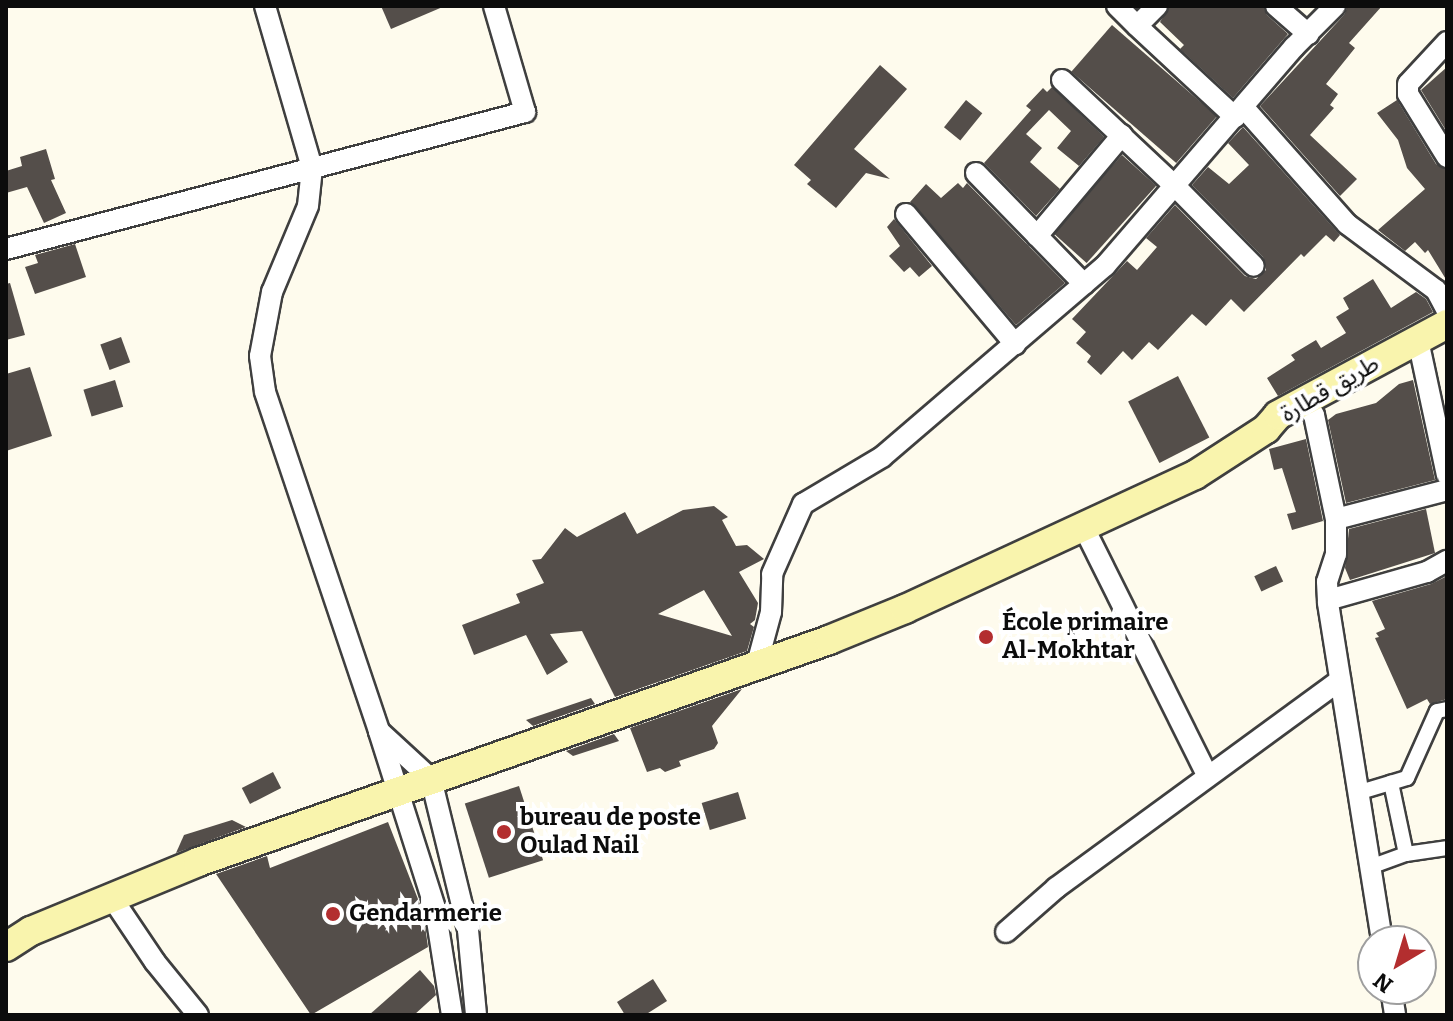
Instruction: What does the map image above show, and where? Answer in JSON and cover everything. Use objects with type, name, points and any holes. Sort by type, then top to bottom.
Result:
[{"type":"main road","name":"طريق قطارة","points":[[6,947],[31,931],[198,862],[905,609],[1195,475],[1266,429],[1284,428],[1308,409],[1420,348],[1447,324]]},
{"type":"main road","name":"طريق قطارة","points":[[1420,348],[1447,343]]},
{"type":"street","points":[[265,6],[312,168],[308,206],[272,292],[260,356],[265,392],[435,908],[452,1015]]},
{"type":"street","points":[[6,249],[525,112],[494,6]]},
{"type":"street","points":[[1117,6],[1240,112],[1347,224],[1436,290],[1447,311]]},
{"type":"street","points":[[1137,26],[1157,6]]},
{"type":"street","points":[[1276,6],[1308,34]]},
{"type":"street","points":[[757,664],[771,612],[772,574],[803,504],[882,457],[1105,266],[1335,6]]},
{"type":"street","points":[[1447,42],[1408,84],[1408,94],[1447,157]]},
{"type":"street","points":[[1062,80],[1175,186],[1254,266]]},
{"type":"street","points":[[1037,236],[1122,135]]},
{"type":"street","points":[[976,173],[1084,284]]},
{"type":"street","points":[[906,214],[1015,344]]},
{"type":"street","points":[[1420,348],[1447,475]]},
{"type":"street","points":[[1308,409],[1336,519],[1336,554],[1327,582],[1328,600],[1379,925]]},
{"type":"street","points":[[1336,519],[1447,490]]},
{"type":"street","points":[[1083,526],[1207,775]]},
{"type":"street","points":[[1328,600],[1427,572],[1447,561]]},
{"type":"street","points":[[1006,932],[1056,888],[1340,680]]},
{"type":"street","points":[[1357,793],[1407,778],[1437,711],[1447,709]]},
{"type":"street","points":[[379,731],[431,779],[468,930],[476,1015]]},
{"type":"street","points":[[1391,783],[1406,854]]},
{"type":"street","points":[[1370,867],[1406,854],[1447,848]]},
{"type":"street","points":[[112,898],[155,962],[198,1015]]},
{"type":"building","points":[[381,6],[445,6],[391,29]]},
{"type":"building","points":[[1170,6],[1263,6],[1267,15],[1288,34],[1233,98],[1180,49],[1184,45],[1160,22]]},
{"type":"building","points":[[1348,6],[1382,6],[1349,43],[1355,48],[1326,84],[1338,94],[1330,105],[1334,108],[1310,135],[1357,179],[1340,196],[1260,106],[1344,15]]},
{"type":"building","points":[[1112,25],[1217,116],[1176,163],[1071,72]]},
{"type":"building","points":[[880,65],[907,89],[854,149],[890,179],[866,173],[836,208],[807,184],[811,180],[794,165]]},
{"type":"building","points":[[1447,67],[1447,132],[1421,90]]},
{"type":"building","points":[[1052,87],[1104,137],[1079,166],[1057,148],[1071,131],[1049,110],[1026,134],[1042,148],[1030,162],[1060,189],[1036,216],[984,163],[1031,110],[1026,106],[1043,88],[1047,92]]},
{"type":"building","points":[[966,100],[982,113],[960,140],[944,127]]},
{"type":"building","points":[[1397,100],[1436,164],[1447,170],[1447,281],[1428,250],[1425,253],[1415,242],[1405,251],[1378,230],[1425,189],[1407,168],[1398,140],[1377,113]]},
{"type":"building","points":[[1243,127],[1340,235],[1334,242],[1326,235],[1304,257],[1301,254],[1244,312],[1231,299],[1206,326],[1192,314],[1158,350],[1149,342],[1132,360],[1123,351],[1101,375],[1087,362],[1091,356],[1076,343],[1086,332],[1072,319],[1127,261],[1137,270],[1157,247],[1146,238],[1175,205],[1245,276],[1256,279],[1266,270],[1263,257],[1192,185],[1208,167],[1229,184],[1249,165],[1228,143]]},
{"type":"building","points":[[46,149],[55,179],[51,180],[66,213],[44,223],[27,187],[6,193],[6,171],[22,166],[20,157]]},
{"type":"building","points":[[1122,155],[1156,186],[1087,263],[1052,232]]},
{"type":"building","points":[[958,183],[963,188],[967,183],[1065,283],[1016,325],[910,202],[926,184],[941,198]]},
{"type":"building","points":[[894,219],[932,266],[919,277],[910,267],[904,272],[889,256],[900,246],[887,227]]},
{"type":"building","points":[[75,244],[86,277],[35,294],[25,267],[38,263],[35,255]]},
{"type":"building","points":[[1373,279],[1391,308],[1416,292],[1426,299],[1433,312],[1278,396],[1267,378],[1295,360],[1291,355],[1316,340],[1321,348],[1346,333],[1336,317],[1349,309],[1343,298]]},
{"type":"building","points":[[10,283],[25,335],[6,340],[6,284]]},
{"type":"building","points":[[121,337],[130,362],[110,370],[100,345]]},
{"type":"building","points":[[30,367],[52,436],[6,451],[6,374]]},
{"type":"building","points":[[1178,376],[1209,437],[1159,463],[1128,401]]},
{"type":"building","points":[[115,380],[123,407],[92,416],[83,390]]},
{"type":"building","points":[[1413,380],[1435,480],[1346,503],[1328,420],[1336,414],[1376,403],[1399,384]]},
{"type":"building","points":[[1306,439],[1323,521],[1292,530],[1287,514],[1296,512],[1282,468],[1274,470],[1269,449]]},
{"type":"building","points":[[714,506],[728,517],[722,520],[736,546],[747,545],[764,559],[739,572],[758,603],[755,620],[750,624],[754,627],[747,651],[615,697],[582,631],[550,634],[568,662],[547,675],[526,635],[474,655],[462,625],[520,603],[516,594],[544,583],[532,560],[541,559],[565,528],[577,537],[625,512],[637,534],[683,510]],"holes":[[[704,590],[732,636],[658,614]]]},
{"type":"building","points":[[1426,509],[1435,553],[1350,580],[1345,568],[1349,529]]},
{"type":"building","points":[[1276,566],[1283,581],[1261,592],[1254,576]]},
{"type":"building","points":[[1447,576],[1447,699],[1430,704],[1427,699],[1407,709],[1375,638],[1379,637],[1376,633],[1385,629],[1372,601],[1431,584]]},
{"type":"building","points":[[742,689],[712,726],[718,743],[714,749],[679,761],[681,766],[665,772],[660,768],[647,772],[630,728]]},
{"type":"building","points":[[591,698],[595,704],[533,726],[526,720]]},
{"type":"building","points":[[614,734],[619,741],[573,756],[566,751]]},
{"type":"building","points":[[273,772],[281,788],[250,804],[242,788]]},
{"type":"building","name":"bureau de poste Oulad Nail","points":[[519,786],[543,860],[489,878],[465,804]]},
{"type":"building","points":[[738,792],[746,819],[710,830],[702,803]]},
{"type":"building","points":[[232,820],[246,827],[176,853],[184,835]]},
{"type":"building","name":"Gendarmerie","points":[[388,822],[423,912],[428,947],[311,1015],[216,874],[267,856],[270,868]]},
{"type":"building","points":[[420,970],[434,986],[436,995],[414,1015],[369,1015]]},
{"type":"building","points":[[653,979],[667,1001],[645,1015],[625,1015],[617,1002]]},
{"type":"place","name":"École primaire Al-Mokhtar","points":[[986,637]]},
{"type":"place","name":"bureau de poste Oulad Nail","points":[[504,832]]},
{"type":"place","name":"Gendarmerie","points":[[333,914]]}]
